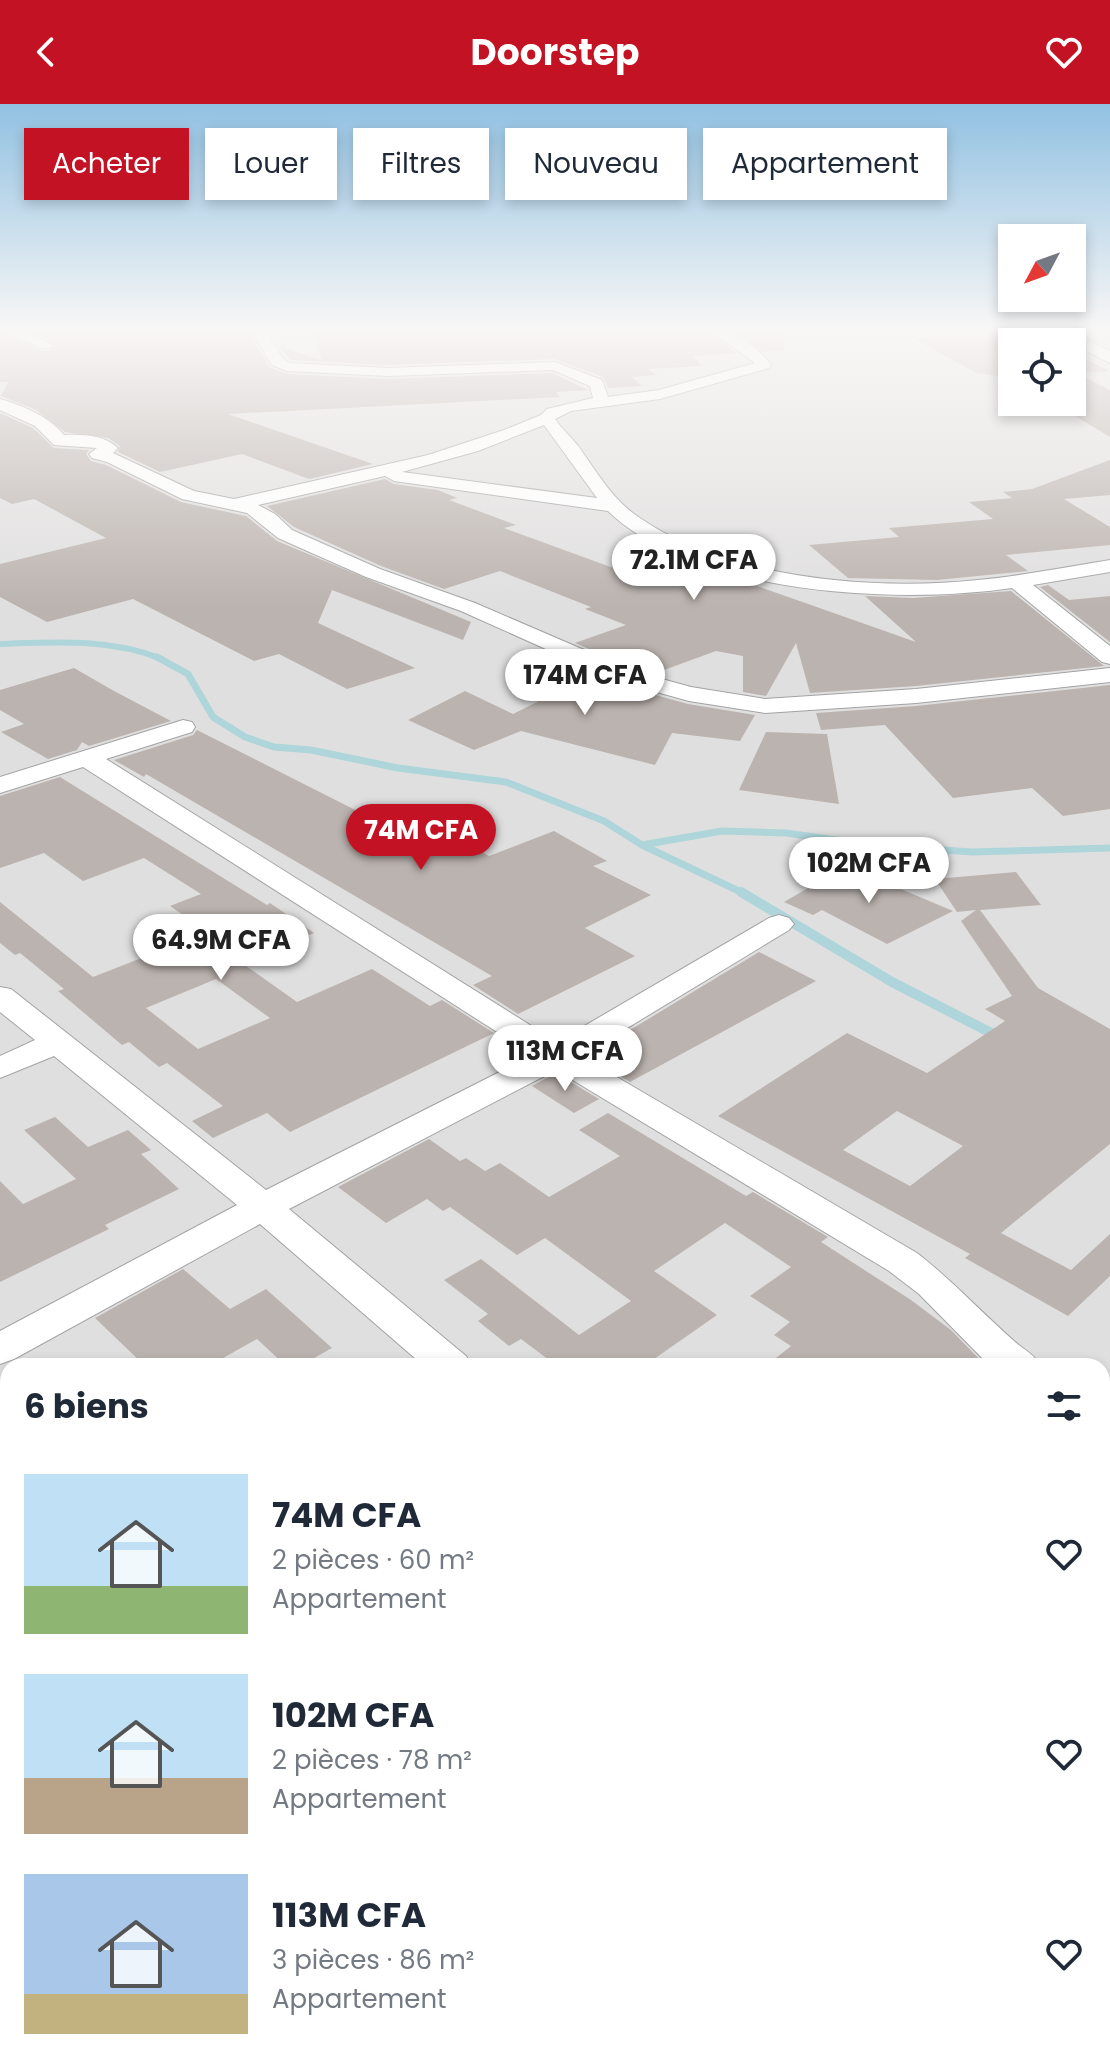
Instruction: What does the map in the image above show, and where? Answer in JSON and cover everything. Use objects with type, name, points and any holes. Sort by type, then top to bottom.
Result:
[{"type":"street","points":[[42,422],[52,429],[60,441],[79,438],[102,444],[110,448],[98,454],[113,458],[188,495],[218,503],[237,504],[460,452],[514,434],[539,422]]},
{"type":"street","points":[[550,422],[598,491],[631,521],[685,553],[776,576],[858,587],[960,588],[1110,566]]},
{"type":"street","points":[[365,474],[615,506]]},
{"type":"street","points":[[237,504],[268,518],[285,534],[373,573],[468,607],[625,676],[689,694],[765,706],[916,696],[1110,675]]},
{"type":"street","points":[[1014,580],[1110,657]]},
{"type":"street","points":[[0,785],[183,727]]},
{"type":"street","points":[[85,757],[557,1056],[903,1262],[933,1285],[1008,1358]]},
{"type":"street","points":[[0,1349],[263,1207],[557,1056],[779,924]]},
{"type":"street","points":[[0,996],[263,1207],[442,1358]]},
{"type":"street","points":[[0,1068],[57,1043]]},
{"type":"shaded area","points":[[0,422],[1110,422],[1110,1358],[0,1358]]},
{"type":"building","points":[[0,422],[19,422],[33,428],[54,448],[89,450],[86,454],[91,461],[106,465],[181,502],[246,516],[277,541],[471,622],[463,640],[332,590],[318,623],[415,668],[347,689],[279,654],[254,661],[133,599],[47,622],[0,597],[0,564],[106,538],[34,499],[12,504],[0,498]]},
{"type":"building","points":[[52,422],[251,422],[373,464],[309,479],[242,454],[160,472],[118,452],[120,446],[108,438],[65,432]]},
{"type":"building","points":[[1085,422],[1110,422],[1110,437]]},
{"type":"building","points":[[1110,460],[1110,495],[1064,499],[1110,527],[1110,545],[1006,555],[1028,571],[937,580],[848,578],[809,545],[899,537],[889,528],[993,519],[969,502],[1012,498],[1003,492],[1032,489]]},
{"type":"building","points":[[385,479],[394,484],[438,490],[457,498],[449,500],[516,525],[504,528],[638,577],[686,561],[916,642],[865,596],[913,598],[1011,591],[1104,666],[916,686],[810,693],[796,643],[766,696],[743,692],[743,656],[716,651],[653,674],[575,643],[626,625],[585,609],[591,607],[500,571],[444,589],[381,566],[294,527],[267,506]]},
{"type":"building","points":[[1048,585],[1069,600],[1110,596],[1110,642],[1040,587]]},
{"type":"building","points":[[547,653],[616,684],[688,704],[755,715],[740,741],[672,733],[655,765],[521,731],[474,750],[408,720],[465,691],[513,714],[577,682],[523,662]]},
{"type":"building","points":[[74,668],[171,721],[89,746],[82,742],[77,750],[48,759],[1,732],[24,724],[0,710],[0,690]]},
{"type":"building","points":[[1110,685],[1110,809],[1063,816],[1032,788],[953,798],[885,725],[821,730],[816,713],[916,706]]},
{"type":"building","points":[[197,730],[389,827],[418,816],[489,856],[554,831],[607,861],[593,866],[651,895],[585,928],[635,956],[518,1014],[473,985],[492,976],[146,774],[144,777],[114,760],[193,735]]},
{"type":"building","points":[[766,732],[827,734],[839,804],[739,790]]},
{"type":"building","points":[[60,777],[267,905],[270,903],[314,933],[242,963],[297,1002],[372,969],[430,1006],[442,1000],[494,1033],[290,1132],[267,1113],[213,1138],[192,1121],[223,1106],[167,1063],[159,1067],[129,1042],[122,1045],[58,991],[64,989],[20,953],[15,955],[0,943],[0,902],[93,977],[208,932],[170,906],[201,894],[144,858],[83,881],[44,853],[0,868],[0,796]],"holes":[[[216,979],[270,1018],[198,1049],[146,1008]]]},
{"type":"building","points":[[846,866],[953,911],[887,944],[822,910],[813,915],[784,902]]},
{"type":"building","points":[[1016,872],[1041,905],[980,910],[1038,988],[1110,1029],[1110,1144],[1001,1233],[1071,1270],[1110,1234],[1110,1276],[1068,1316],[965,1258],[970,1254],[718,1116],[847,1033],[927,1073],[1005,1021],[985,1009],[1012,996],[961,921],[976,910],[957,912],[935,879]],"holes":[[[897,1111],[963,1146],[910,1186],[843,1150]]]},
{"type":"building","points":[[759,952],[816,981],[630,1082],[587,1056]]},
{"type":"building","points":[[556,1073],[599,1099],[574,1113],[532,1086]]},
{"type":"building","points":[[608,1113],[746,1196],[753,1192],[828,1237],[821,1242],[911,1300],[951,1330],[978,1358],[776,1358],[791,1346],[774,1335],[790,1322],[750,1296],[791,1267],[725,1223],[654,1271],[717,1315],[655,1358],[546,1358],[521,1339],[509,1346],[478,1321],[488,1314],[444,1280],[481,1259],[579,1335],[631,1301],[545,1238],[517,1255],[450,1207],[443,1211],[427,1199],[386,1223],[338,1187],[429,1139],[460,1161],[466,1158],[485,1171],[500,1163],[549,1197],[620,1156],[579,1130]]},
{"type":"building","points":[[55,1117],[88,1147],[128,1130],[151,1150],[141,1154],[179,1189],[105,1225],[109,1229],[0,1282],[0,1181],[23,1204],[76,1179],[24,1130]]},
{"type":"building","points":[[183,1269],[230,1309],[266,1289],[332,1348],[314,1358],[277,1358],[257,1339],[223,1358],[137,1358],[95,1318]]},
{"type":"waterway","points":[[0,644],[102,644],[158,658]]},
{"type":"waterway","points":[[158,658],[188,674],[213,717],[245,737],[274,747],[311,750],[398,768],[506,782],[604,821],[642,845]]},
{"type":"waterway","points":[[642,845],[722,831],[786,833],[872,845],[972,852],[1110,848]]},
{"type":"waterway","points":[[642,845],[742,892]]},
{"type":"waterway","points":[[742,892],[892,982],[1001,1038]]}]
